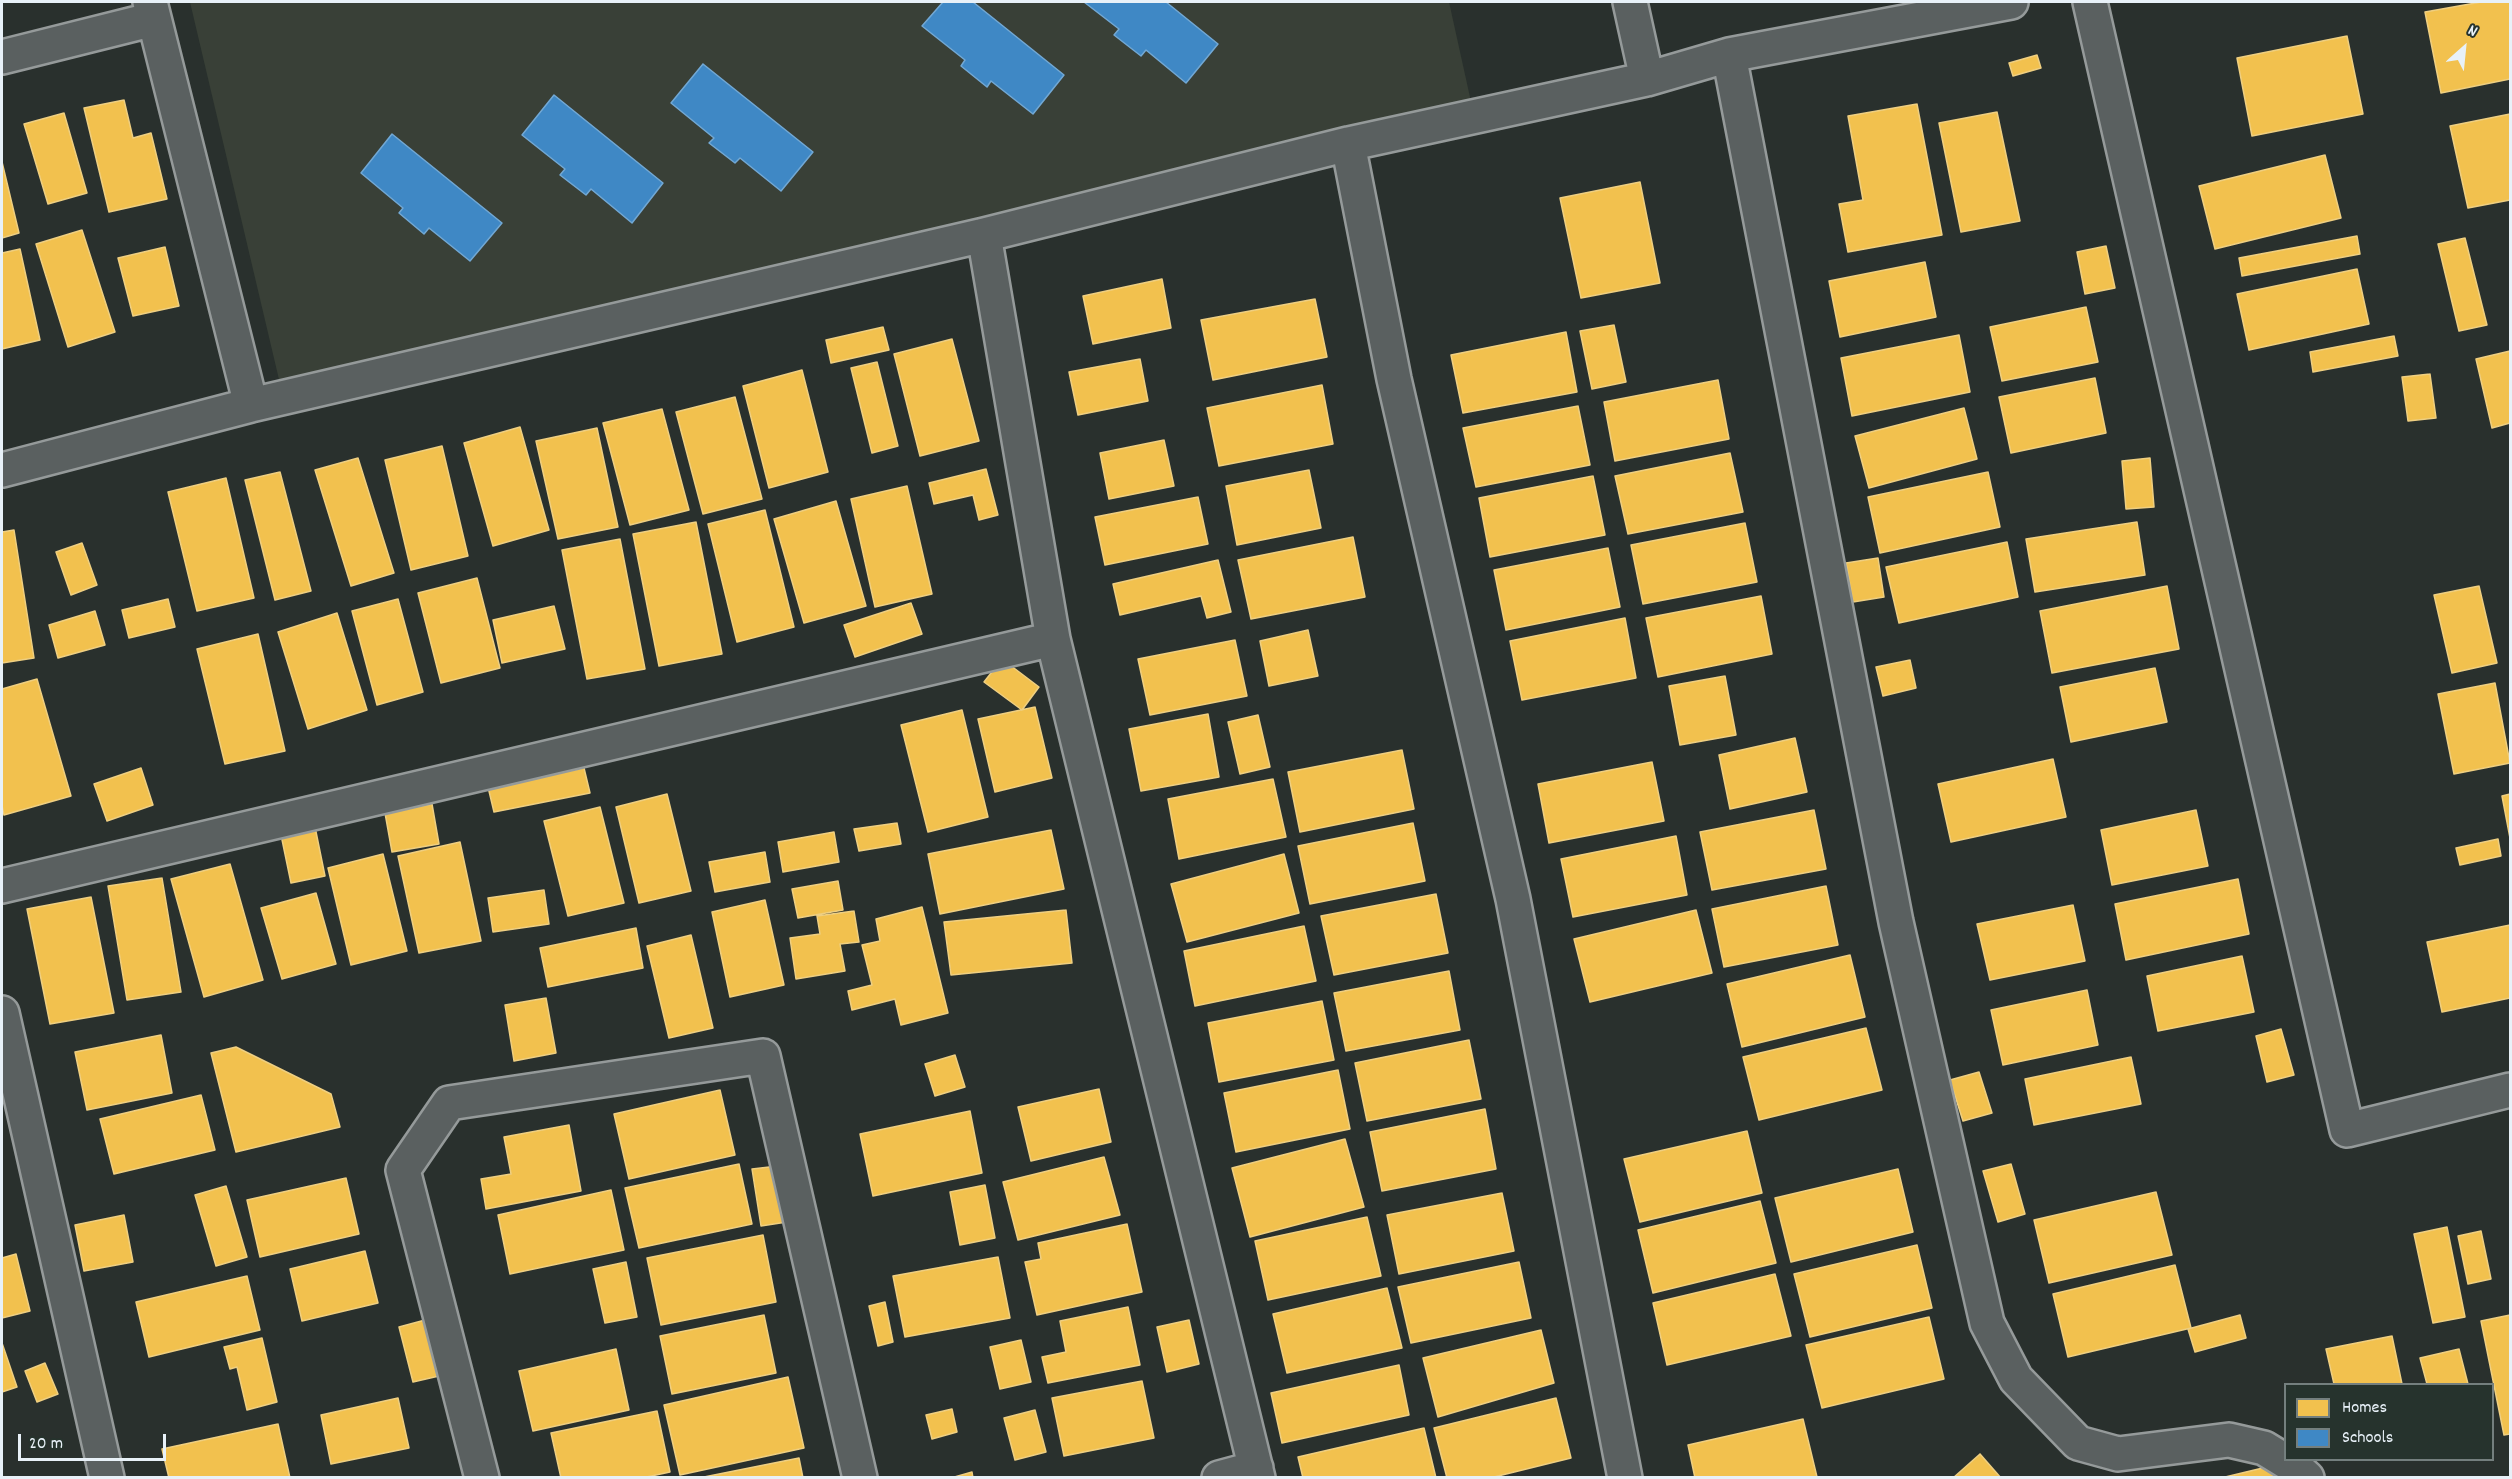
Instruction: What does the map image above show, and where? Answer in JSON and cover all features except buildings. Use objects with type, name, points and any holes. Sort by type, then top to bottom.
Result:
[{"type":"street","points":[[1630,2],[1647,79]]},
{"type":"street","points":[[2,470],[251,405],[984,235],[1348,144],[1647,79],[1729,55],[2011,2]]},
{"type":"street","points":[[2090,2],[2347,1130],[2511,1090]]},
{"type":"street","points":[[2,57],[152,10],[251,405]]},
{"type":"street","points":[[1729,55],[1896,922],[1987,1323],[2016,1379],[2078,1443],[2118,1454],[2229,1440],[2264,1448],[2284,1460]]},
{"type":"street","points":[[1348,144],[1394,379],[1514,899],[1625,1478]]},
{"type":"street","points":[[984,235],[1053,639],[1257,1473],[1219,1478]]},
{"type":"street","points":[[2,886],[1053,639]]},
{"type":"street","points":[[2,1013],[108,1478]]},
{"type":"street","points":[[482,1478],[403,1170],[449,1103],[764,1056],[860,1478]]},
{"type":"street","points":[[2285,1461],[2307,1478]]},
{"type":"shaded area","points":[[190,2],[1449,2],[1477,129],[286,409]]}]
